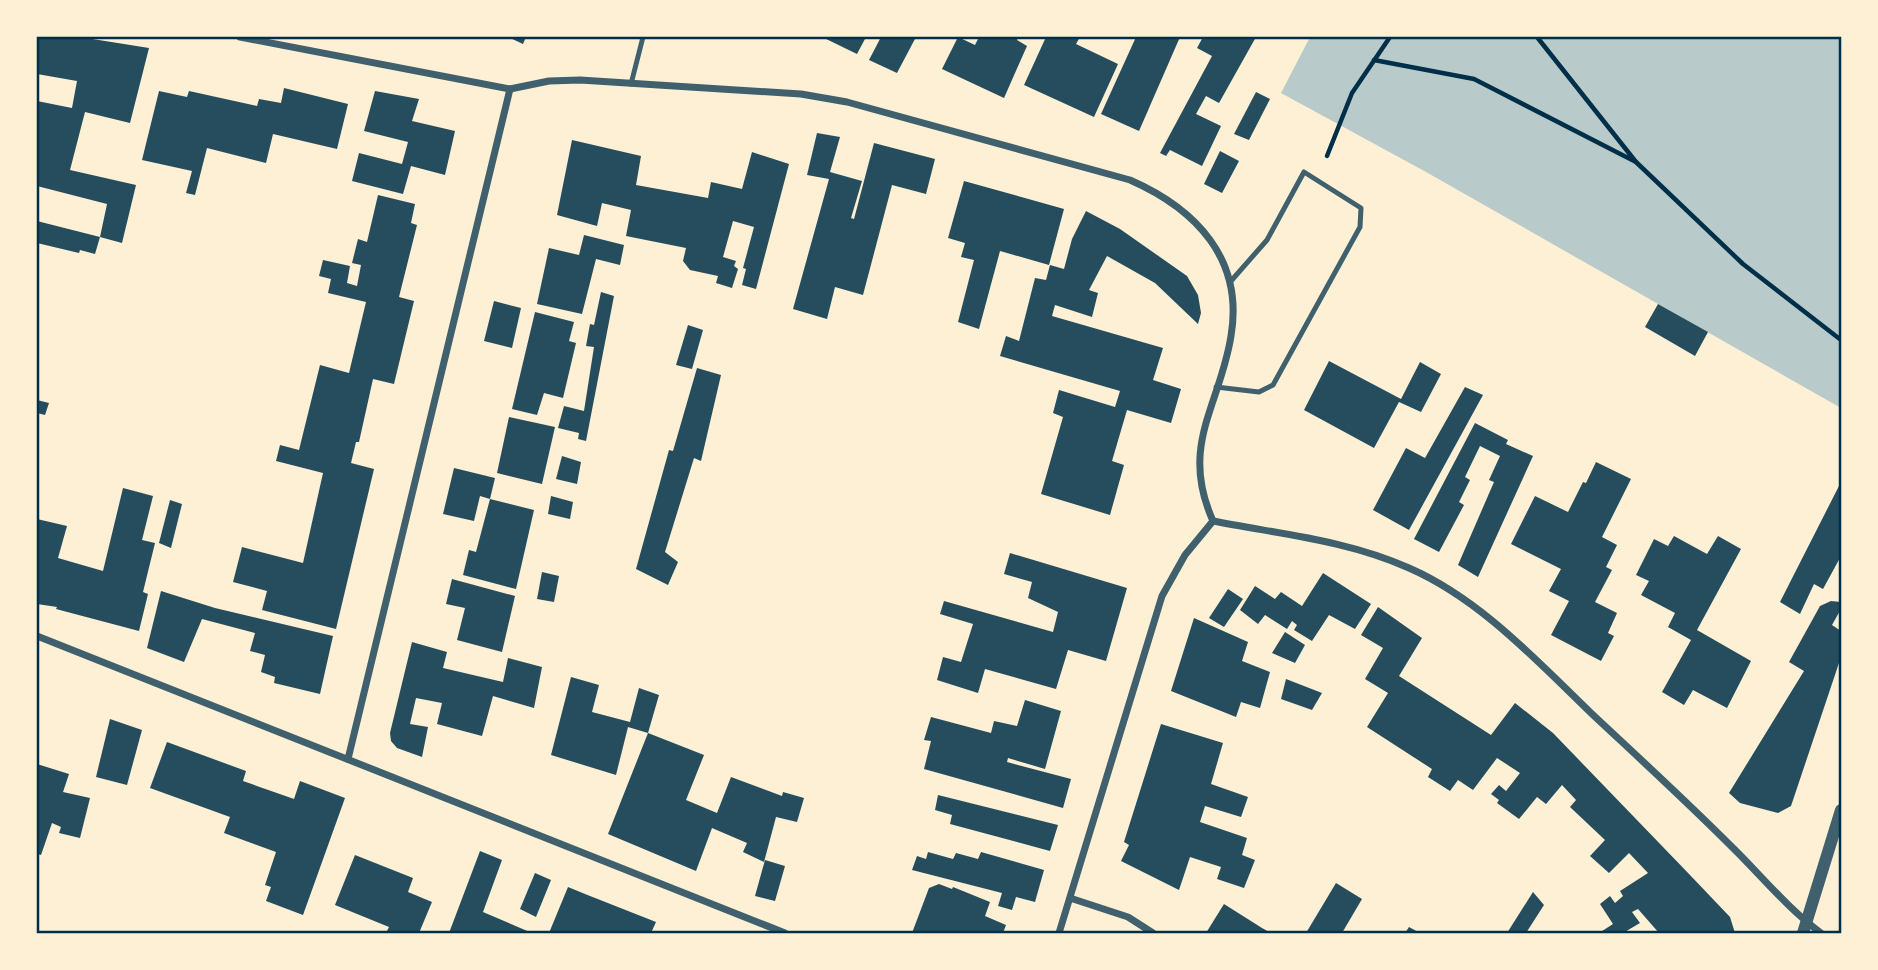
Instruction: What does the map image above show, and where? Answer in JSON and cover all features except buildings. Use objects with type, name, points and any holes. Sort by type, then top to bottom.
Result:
[{"type":"street","points":[[240,37],[510,89],[549,81],[580,80],[800,94],[847,102],[1130,180],[1170,201],[1189,216],[1208,236],[1231,281],[1231,336],[1205,421],[1200,460],[1201,488],[1213,522]]},
{"type":"street","points":[[348,759],[510,89]]},
{"type":"street","points":[[1059,933],[1161,596],[1185,555],[1213,522]]},
{"type":"street","points":[[1213,522],[1337,543],[1410,568],[1446,587],[1528,653],[1728,843],[1805,928],[1821,933]]},
{"type":"street","points":[[37,636],[785,933]]},
{"type":"street","points":[[1805,928],[1841,810]]},
{"type":"street","points":[[1070,898],[1128,917],[1153,933]]},
{"type":"lane","points":[[631,84],[643,37]]},
{"type":"lane","points":[[1216,387],[1259,392],[1273,385],[1360,227],[1361,208],[1304,172],[1267,240],[1231,281]]},
{"type":"path","points":[[1317,180],[1352,93],[1390,37]]},
{"type":"path","points":[[1537,37],[1636,162],[1743,264],[1841,340]]},
{"type":"path","points":[[1374,60],[1474,79],[1636,162]]},
{"type":"shaded area","points":[[1310,37],[1841,37],[1841,408],[1426,172],[1281,93]]}]
